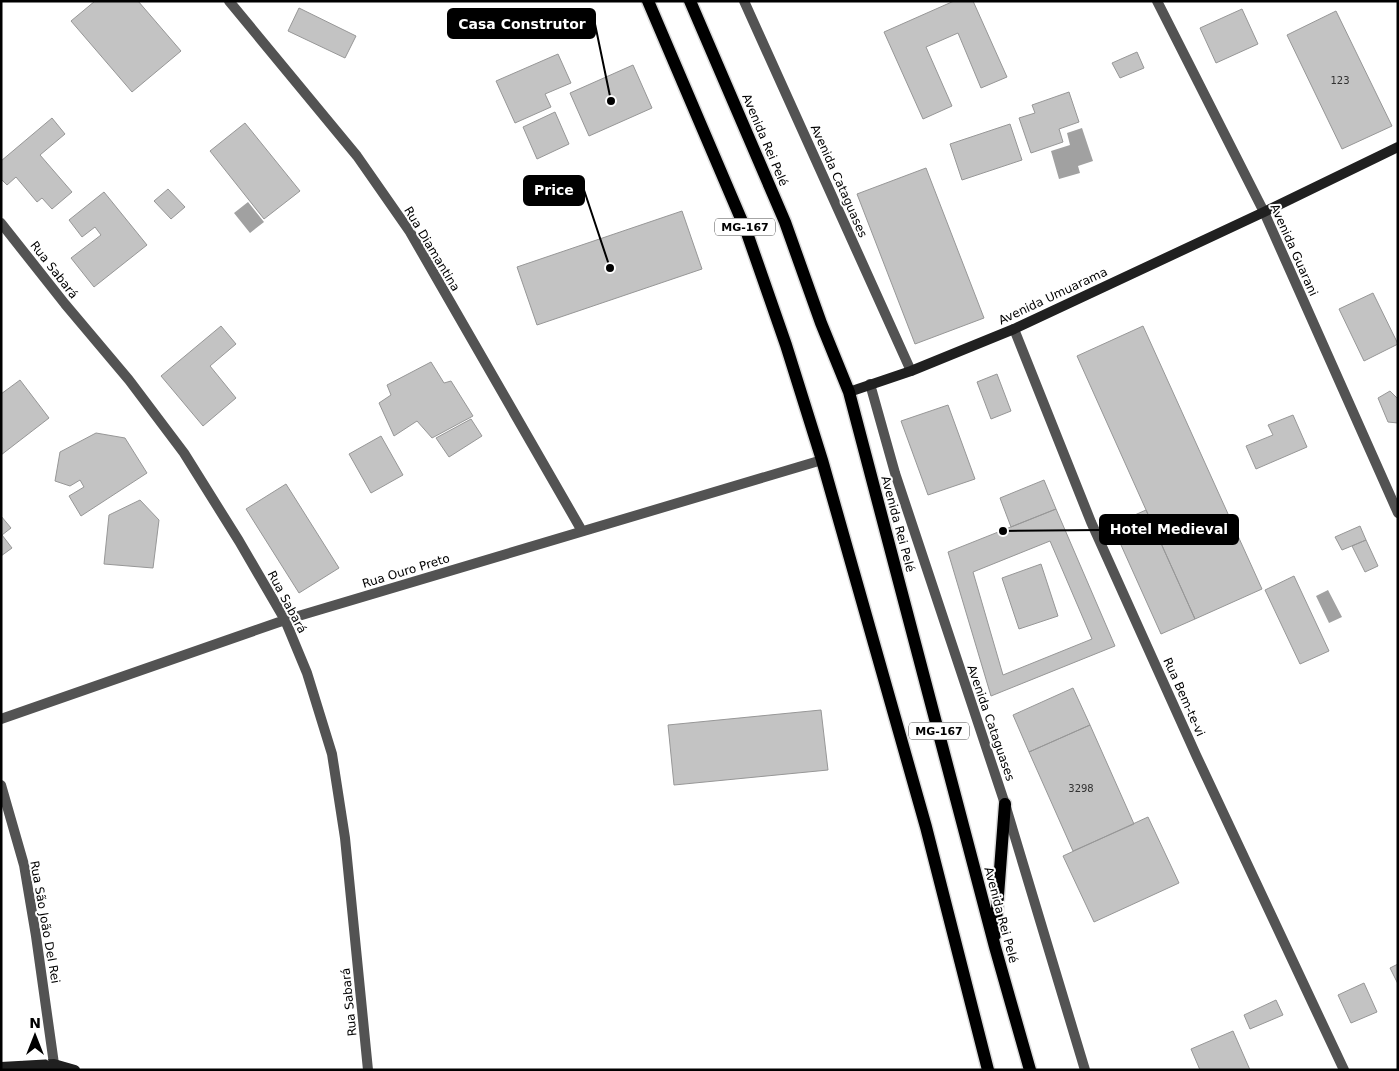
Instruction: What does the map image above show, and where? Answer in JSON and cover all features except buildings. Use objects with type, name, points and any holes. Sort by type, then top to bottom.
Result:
[{"type":"main road","name":"MG-167","points":[[648,1],[747,233],[786,345],[822,460],[926,827],[988,1070]]},
{"type":"main road","name":"Avenida Rei Pelé","points":[[690,1],[785,222],[821,323],[849,392],[995,948],[1030,1070]]},
{"type":"main road","points":[[995,948],[1005,804]]},
{"type":"street","name":"Rua Diamantina","points":[[229,1],[357,156],[410,232],[582,531]]},
{"type":"street","name":"Avenida Guarani","points":[[1157,1],[1264,212],[1398,513]]},
{"type":"street","name":"Avenida Cataguases","points":[[748,2],[911,371]]},
{"type":"street","name":"Avenida Umuarama","points":[[849,392],[911,371],[1014,329],[1398,147]]},
{"type":"street","name":"Rua Sabará","points":[[1,223],[65,304],[129,380],[184,453],[239,541],[285,620],[307,673],[332,754],[345,838],[368,1070]]},
{"type":"street","name":"Rua Bem-te-vi","points":[[1014,329],[1095,531],[1196,755],[1344,1070]]},
{"type":"street","name":"Avenida Cataguases","points":[[870,384],[895,473],[1005,804],[1085,1070]]},
{"type":"street","name":"Rua Ouro Preto","points":[[1,719],[285,620],[822,460]]},
{"type":"street","name":"Rua São João Del Rei","points":[[1,785],[24,865],[54,1064]]},
{"type":"street","points":[[1,1067],[54,1064],[75,1070]]},
{"type":"shaded area","points":[[1082,128],[1093,161],[1078,166],[1080,173],[1059,179],[1051,151],[1070,145],[1067,133]]},
{"type":"shaded area","points":[[248,202],[264,222],[250,233],[234,213]]},
{"type":"shaded area","points":[[1328,590],[1342,617],[1329,623],[1316,596]]},
{"type":"place","name":"Casa Construtor","points":[[611,101]]},
{"type":"place","name":"Price","points":[[610,268]]},
{"type":"place","name":"Hotel Medieval","points":[[1003,531]]}]
